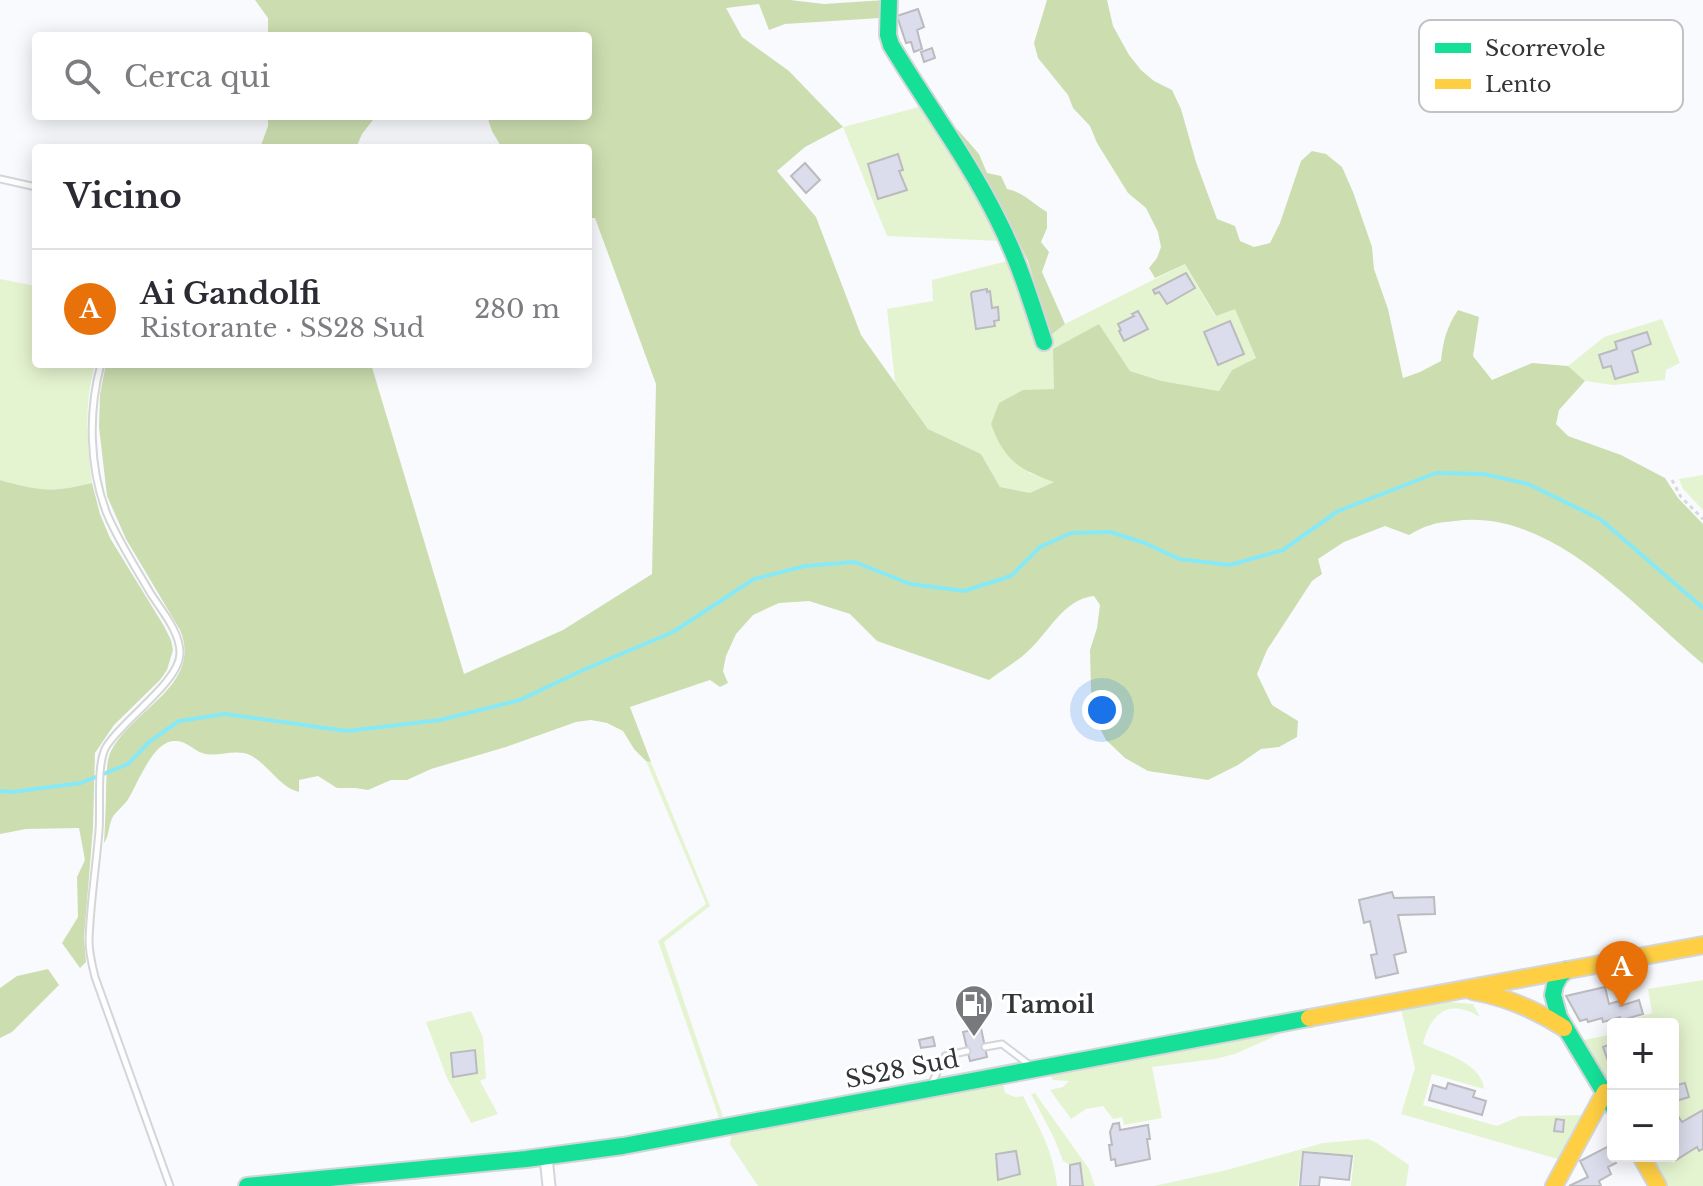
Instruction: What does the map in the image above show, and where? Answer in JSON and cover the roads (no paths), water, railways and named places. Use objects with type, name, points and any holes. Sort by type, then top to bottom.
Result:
[{"type":"main road","points":[[889,0],[888,35],[891,45],[990,203],[1015,258],[1044,342]]},
{"type":"main road","name":"SS28 Sud","points":[[247,1186],[546,1157],[664,1139],[1703,945]]},
{"type":"main road","points":[[1553,995],[1560,976],[1567,970]]},
{"type":"main road","points":[[1532,1008],[1527,996],[1531,976],[1546,984],[1553,995],[1565,1029],[1607,1096]]},
{"type":"main road","points":[[1462,989],[1489,993],[1532,1008],[1565,1029]]},
{"type":"main road","points":[[1556,1181],[1607,1102]]},
{"type":"main road","points":[[1644,1162],[1658,1186]]},
{"type":"street","points":[[546,1157],[549,1186]]},
{"type":"street","points":[[1543,1186],[1556,1181]]},
{"type":"lane","points":[[0,179],[32,186]]},
{"type":"lane","points":[[100,368],[93,414],[95,464],[101,495],[118,537],[174,632],[180,652],[179,662],[169,679],[117,732],[102,754],[89,941],[91,959],[170,1186]]},
{"type":"lane","points":[[985,1047],[1002,1044],[1035,1069]]},
{"type":"lane","points":[[929,1088],[945,1056],[967,1051]]},
{"type":"waterway","points":[[0,791],[81,783],[128,764],[149,742],[179,721],[225,714],[347,731],[440,720],[520,700],[673,632],[754,579],[805,566],[855,562],[910,584],[964,591],[1011,576],[1040,547],[1071,533],[1110,532],[1145,543],[1179,559],[1230,565],[1283,550],[1338,511],[1436,473],[1484,474],[1528,484],[1600,519],[1703,608]]},
{"type":"place","name":"Ai Gandolfi","points":[[1622,1007]]},
{"type":"place","name":"Tamoil","points":[[974,1038]]}]
